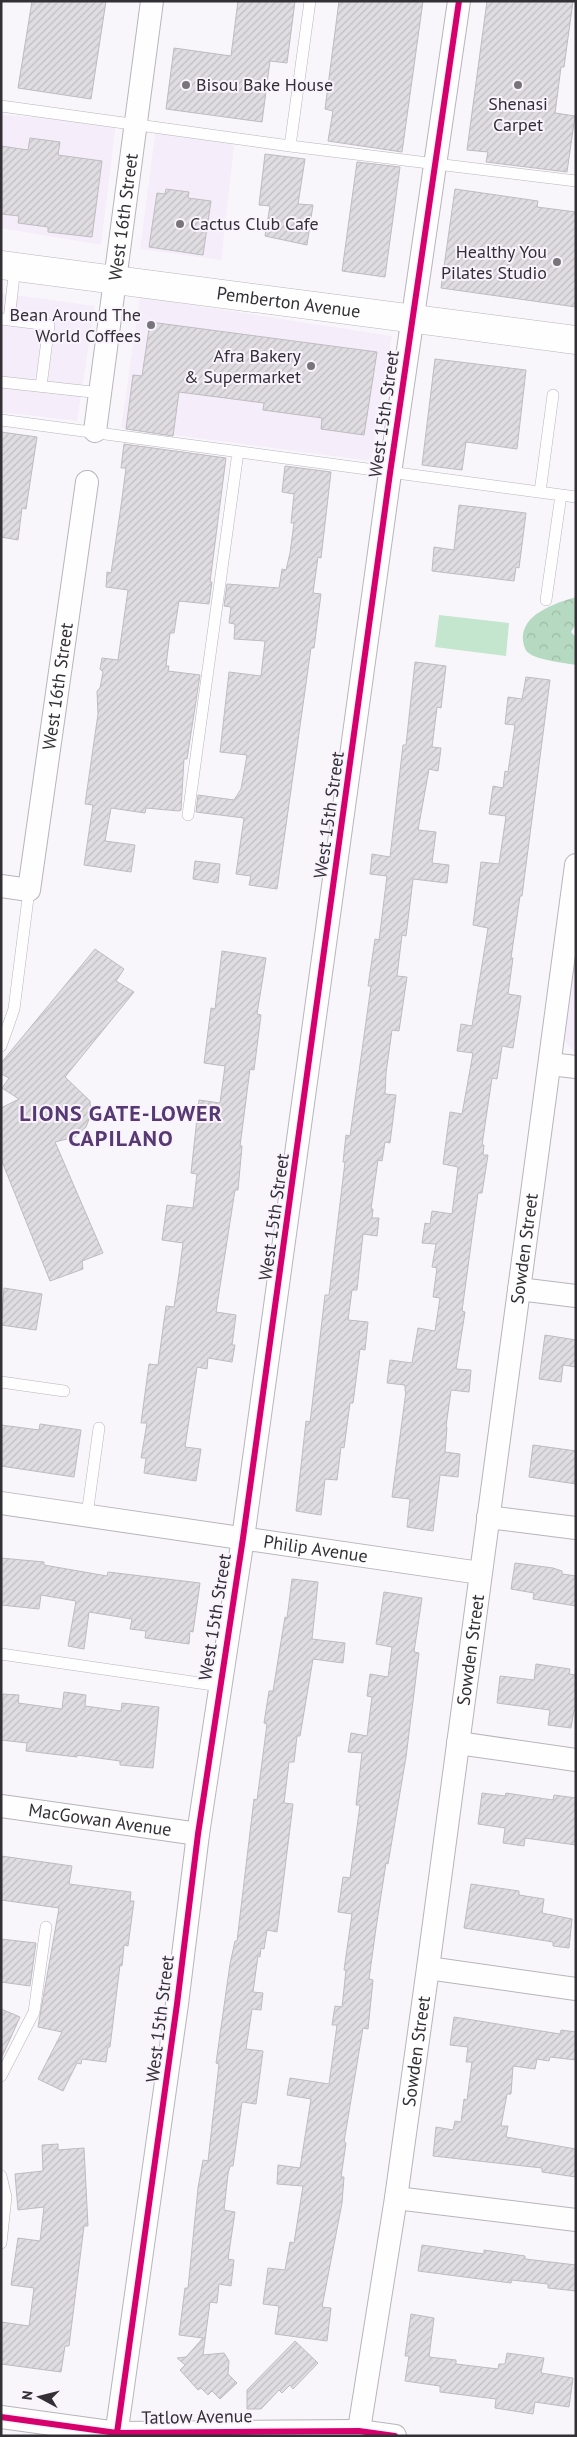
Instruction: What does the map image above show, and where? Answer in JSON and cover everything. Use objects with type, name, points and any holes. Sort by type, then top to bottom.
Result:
[{"type":"street","name":"West 16th Street","points":[[95,431],[152,1]]},
{"type":"street","name":"West 15th Street","points":[[117,2434],[176,2014],[198,1834],[243,1538],[390,473],[414,320],[459,1]]},
{"type":"street","name":"Pemberton Avenue","points":[[8,266],[576,340]]},
{"type":"street","name":"West 16th Street","points":[[29,890],[87,482]]},
{"type":"street","name":"Sowden Street","points":[[358,2433],[396,2198],[428,1968],[576,865]]},
{"type":"street","points":[[1,886],[29,890]]},
{"type":"street","points":[[550,1064],[576,1067]]},
{"type":"street","points":[[519,1290],[576,1296]]},
{"type":"street","name":"Philip Avenue","points":[[1,1503],[480,1573]]},
{"type":"street","points":[[488,1517],[576,1528]]},
{"type":"street","points":[[458,1743],[576,1760]]},
{"type":"street","name":"MacGowan Avenue","points":[[1,1806],[198,1834]]},
{"type":"street","points":[[428,1968],[576,1990]]},
{"type":"street","points":[[396,2198],[576,2220]]},
{"type":"street","name":"Tatlow Avenue","points":[[1,2417],[117,2434],[358,2433],[395,2436]]},
{"type":"lane","points":[[290,146],[310,1]]},
{"type":"lane","points":[[1,106],[290,146],[576,180]]},
{"type":"lane","points":[[8,266],[5,320],[49,325],[41,386]]},
{"type":"lane","points":[[1,382],[100,393]]},
{"type":"lane","points":[[540,492],[553,395]]},
{"type":"lane","points":[[1,420],[95,431],[238,452],[371,468],[390,473],[576,497]]},
{"type":"lane","points":[[188,815],[238,452]]},
{"type":"lane","points":[[546,600],[561,495]]},
{"type":"lane","points":[[1,1046],[14,1009],[29,890]]},
{"type":"lane","points":[[1,1382],[64,1391]]},
{"type":"lane","points":[[87,1515],[99,1428]]},
{"type":"lane","points":[[1,1654],[220,1686]]},
{"type":"lane","points":[[1,2076],[34,2012],[46,1927]]},
{"type":"lane","points":[[1,2176],[6,2197],[1,2242]]},
{"type":"shaded area","points":[[1,115],[116,122],[101,245],[1,228]]},
{"type":"shaded area","points":[[156,128],[235,138],[221,260],[140,249]]},
{"type":"shaded area","points":[[1,293],[95,306],[77,421],[1,412]]},
{"type":"shaded area","points":[[140,297],[392,336],[371,461],[121,428]]},
{"type":"shaded area","points":[[576,935],[576,1054],[564,1040],[563,1028]]},
{"type":"green space","points":[[576,597],[576,624],[571,632],[576,637],[576,665],[545,660],[528,653],[523,641],[524,632],[527,624],[533,617],[550,606]]},
{"type":"green space","points":[[439,615],[509,623],[506,656],[435,647]]},
{"type":"building","points":[[32,1],[106,1],[91,99],[18,88]]},
{"type":"building","points":[[238,1],[295,1],[287,63],[270,61],[262,122],[166,109],[174,48],[231,56]]},
{"type":"building","points":[[339,1],[423,1],[402,152],[328,141],[333,111],[325,109]]},
{"type":"building","points":[[487,1],[573,1],[564,67],[561,67],[555,113],[575,116],[567,172],[486,162],[488,152],[467,150]]},
{"type":"building","points":[[30,138],[60,142],[58,155],[102,161],[92,237],[48,232],[48,227],[18,223],[19,216],[1,214],[1,146],[28,150]]},
{"type":"building","points":[[265,154],[305,159],[298,204],[313,205],[307,245],[265,236],[270,206],[259,205]]},
{"type":"building","points":[[357,162],[400,167],[385,277],[342,271]]},
{"type":"building","name":"Cactus Club Cafe","points":[[166,189],[189,192],[188,198],[211,201],[203,255],[149,247],[157,193],[165,194]]},
{"type":"building","points":[[455,189],[538,201],[537,207],[576,212],[576,307],[441,288]]},
{"type":"building","points":[[150,322],[377,352],[364,435],[321,429],[322,418],[263,410],[264,403],[179,392],[173,436],[126,429],[133,375],[142,376]]},
{"type":"building","points":[[435,359],[526,370],[517,449],[466,442],[462,470],[422,465]]},
{"type":"building","points":[[1,432],[37,437],[26,509],[22,508],[18,540],[1,537]]},
{"type":"building","points":[[124,444],[226,458],[210,582],[212,582],[209,604],[179,601],[174,633],[170,633],[166,666],[169,666],[168,671],[200,675],[187,759],[184,759],[181,810],[146,808],[145,813],[111,808],[105,841],[135,845],[131,872],[84,865],[93,805],[85,804],[98,714],[97,691],[100,688],[103,672],[100,669],[102,658],[118,660],[128,590],[106,587],[107,572],[111,573],[126,468],[121,468]]},
{"type":"building","points":[[285,466],[331,472],[321,558],[318,557],[313,593],[321,594],[314,648],[311,648],[277,889],[249,885],[251,876],[236,874],[244,818],[196,812],[198,795],[234,800],[241,789],[247,755],[220,752],[229,672],[261,676],[265,641],[234,639],[235,624],[229,623],[231,607],[224,606],[227,584],[279,588],[282,569],[286,570],[290,553],[294,523],[291,523],[294,494],[282,492]]},
{"type":"building","points":[[459,505],[526,513],[519,568],[516,567],[514,581],[432,571],[434,547],[454,550]]},
{"type":"building","points":[[415,662],[446,666],[441,708],[437,707],[432,747],[441,748],[438,771],[429,769],[418,830],[436,832],[432,863],[449,865],[447,883],[413,879],[406,936],[402,935],[397,976],[407,977],[399,1031],[392,1030],[386,1073],[385,1094],[396,1095],[390,1143],[385,1142],[382,1161],[378,1160],[371,1209],[373,1209],[372,1218],[379,1218],[377,1236],[363,1234],[357,1290],[352,1290],[348,1320],[368,1322],[365,1350],[360,1349],[353,1403],[350,1403],[344,1448],[341,1447],[337,1480],[325,1479],[321,1515],[296,1511],[306,1421],[310,1422],[325,1295],[329,1295],[345,1162],[343,1162],[346,1135],[350,1136],[371,986],[368,986],[375,939],[379,940],[387,876],[370,874],[372,854],[390,857],[403,745],[406,745]]},
{"type":"building","points":[[526,677],[550,680],[522,896],[520,896],[511,958],[513,958],[508,994],[521,996],[513,1048],[502,1046],[497,1079],[492,1078],[482,1145],[484,1145],[483,1155],[488,1155],[482,1193],[478,1193],[462,1311],[465,1312],[456,1369],[471,1370],[469,1392],[451,1390],[446,1427],[445,1452],[460,1454],[458,1477],[440,1475],[433,1531],[407,1527],[410,1499],[392,1497],[406,1391],[405,1385],[387,1383],[390,1360],[412,1363],[418,1328],[435,1331],[440,1298],[433,1297],[437,1268],[432,1267],[436,1244],[422,1243],[425,1223],[430,1224],[432,1211],[452,1214],[458,1167],[443,1164],[450,1112],[462,1114],[473,1053],[457,1051],[461,1024],[472,1026],[488,928],[473,925],[481,862],[499,864],[506,816],[489,814],[493,786],[503,788],[505,771],[508,772],[515,725],[505,724],[508,697],[522,699]]},
{"type":"building","points":[[195,861],[220,864],[218,883],[193,879]]},
{"type":"building","points":[[95,949],[124,969],[116,981],[134,992],[65,1077],[90,1101],[91,1114],[86,1127],[75,1137],[55,1142],[103,1253],[82,1261],[83,1269],[50,1281],[1,1159],[1,1108],[19,1099],[2,1088],[9,1078],[1,1074],[1,1063]]},
{"type":"building","points":[[222,951],[266,958],[257,1014],[261,1015],[254,1070],[250,1069],[240,1146],[242,1146],[238,1190],[235,1190],[216,1312],[236,1315],[232,1345],[235,1345],[232,1362],[208,1358],[207,1369],[197,1367],[185,1447],[201,1449],[196,1481],[144,1473],[146,1458],[141,1458],[147,1423],[141,1423],[149,1364],[158,1365],[166,1306],[174,1307],[183,1243],[162,1240],[167,1205],[193,1208],[197,1174],[191,1173],[199,1100],[220,1103],[225,1066],[204,1063],[211,1008],[215,1009]]},
{"type":"building","points":[[4,1288],[42,1294],[36,1330],[1,1325]]},
{"type":"building","points":[[545,1335],[576,1340],[576,1367],[563,1365],[561,1382],[539,1379]]},
{"type":"building","points":[[40,1424],[81,1430],[74,1477],[1,1466],[1,1425],[39,1430]]},
{"type":"building","points":[[533,1445],[576,1451],[576,1484],[529,1477]]},
{"type":"building","points":[[1,1558],[44,1562],[44,1565],[107,1576],[108,1572],[200,1583],[193,1632],[190,1631],[189,1644],[145,1638],[146,1631],[130,1629],[132,1619],[89,1612],[84,1649],[68,1646],[76,1601],[41,1595],[39,1609],[1,1605]]},
{"type":"building","points":[[515,1563],[553,1568],[562,1571],[562,1574],[576,1576],[576,1606],[533,1599],[534,1593],[511,1589]]},
{"type":"building","points":[[292,1579],[318,1582],[312,1639],[345,1643],[343,1663],[313,1659],[300,1736],[297,1736],[294,1762],[289,1762],[284,1803],[293,1804],[277,1932],[267,1930],[264,1949],[261,1948],[260,1957],[258,1956],[253,1992],[263,1993],[261,2010],[252,2009],[246,2049],[263,2051],[256,2104],[242,2102],[233,2166],[230,2166],[228,2174],[224,2210],[235,2212],[228,2259],[234,2260],[231,2286],[219,2284],[217,2303],[210,2302],[203,2355],[224,2353],[229,2361],[228,2374],[237,2383],[220,2399],[212,2391],[208,2395],[201,2388],[198,2390],[180,2370],[185,2365],[177,2358],[186,2357],[203,2338],[179,2335],[185,2288],[188,2288],[198,2188],[203,2160],[208,2161],[219,2064],[216,2063],[230,1964],[235,1941],[237,1941],[254,1799],[257,1800],[267,1724],[264,1723],[269,1691],[273,1691],[285,1617],[287,1618]]},
{"type":"building","points":[[384,1592],[422,1598],[414,1652],[419,1653],[406,1757],[388,1864],[386,1863],[369,1979],[373,1980],[368,2029],[363,2028],[344,2142],[346,2143],[341,2177],[344,2177],[342,2203],[322,2307],[331,2308],[327,2341],[275,2334],[279,2306],[263,2304],[268,2268],[285,2270],[290,2242],[294,2243],[303,2186],[277,2184],[278,2165],[300,2168],[311,2099],[287,2095],[290,2078],[329,2084],[337,2025],[332,2025],[335,2006],[342,2007],[346,1970],[344,1970],[352,1914],[338,1912],[343,1877],[350,1878],[360,1805],[356,1805],[362,1753],[348,1752],[351,1733],[367,1736],[372,1697],[367,1696],[370,1674],[388,1677],[392,1647],[376,1644]]},
{"type":"building","points":[[536,1664],[570,1669],[569,1674],[576,1675],[576,1710],[574,1710],[571,1728],[548,1725],[550,1710],[497,1703],[500,1676],[534,1680]]},
{"type":"building","points":[[64,1692],[86,1695],[85,1706],[121,1711],[122,1703],[159,1707],[153,1768],[120,1765],[120,1761],[77,1755],[77,1757],[26,1751],[27,1743],[1,1740],[3,1694],[19,1695],[18,1703],[62,1709]]},
{"type":"building","points":[[482,1793],[505,1796],[506,1793],[553,1800],[554,1795],[576,1798],[576,1845],[525,1838],[524,1846],[503,1843],[505,1828],[478,1824]]},
{"type":"building","points":[[1,1856],[72,1866],[69,1884],[131,1892],[130,1901],[134,1901],[128,1946],[124,1945],[122,1966],[120,1965],[110,2047],[108,2047],[106,2062],[82,2059],[81,2064],[77,2063],[63,2091],[38,2079],[62,2032],[38,2027],[59,1908],[1,1900]]},
{"type":"building","points":[[471,1884],[519,1891],[519,1895],[544,1899],[542,1913],[572,1919],[569,1948],[553,1946],[553,1942],[464,1928]]},
{"type":"building","points":[[1,1939],[36,1943],[30,1986],[1,1982]]},
{"type":"building","points":[[1,2009],[20,2017],[1,2059]]},
{"type":"building","points":[[454,2017],[560,2034],[561,2030],[576,2032],[576,2060],[550,2057],[549,2061],[537,2059],[535,2069],[513,2066],[511,2094],[507,2094],[501,2126],[508,2126],[506,2137],[576,2149],[576,2177],[542,2172],[542,2168],[433,2156],[436,2127],[453,2130],[455,2121],[461,2122],[464,2099],[467,2100],[472,2062],[466,2062],[468,2047],[450,2045]]},
{"type":"building","points":[[58,2144],[58,2150],[84,2148],[88,2226],[84,2226],[69,2346],[65,2346],[61,2372],[1,2364],[1,2322],[29,2326],[34,2288],[11,2285],[18,2238],[40,2241],[44,2207],[18,2210],[15,2174],[43,2171],[42,2145]]},
{"type":"building","points":[[422,2245],[484,2254],[484,2250],[525,2256],[525,2259],[576,2265],[576,2291],[548,2288],[548,2284],[512,2280],[511,2283],[418,2271]]},
{"type":"building","points":[[411,2314],[434,2318],[429,2357],[456,2360],[456,2364],[498,2369],[499,2364],[505,2364],[507,2353],[544,2358],[541,2373],[573,2378],[569,2407],[535,2402],[533,2414],[495,2408],[496,2399],[440,2392],[440,2386],[405,2381],[409,2356],[405,2356]]},
{"type":"building","points":[[295,2341],[318,2363],[293,2389],[290,2385],[282,2393],[279,2390],[261,2409],[247,2409],[247,2390]]},
{"type":"cycle path","points":[[117,2433],[177,2004],[198,1834],[243,1538],[390,473],[459,1]]},
{"type":"cycle path","points":[[1,2417],[117,2433],[359,2431],[395,2436]]},
{"type":"place","name":"Bisou Bake House","points":[[186,85]]},
{"type":"place","name":"Shenasi Carpet","points":[[518,85]]},
{"type":"place","name":"Cactus Club Cafe","points":[[180,224]]},
{"type":"place","name":"Healthy You Pilates Studio","points":[[557,262]]},
{"type":"place","name":"Bean Around The World Coffees","points":[[151,325]]},
{"type":"place","name":"Afra Bakery & Supermarket","points":[[311,366]]},
{"type":"district","name":"LIONS GATE-LOWER CAPILANO","points":[[121,1126]]}]
